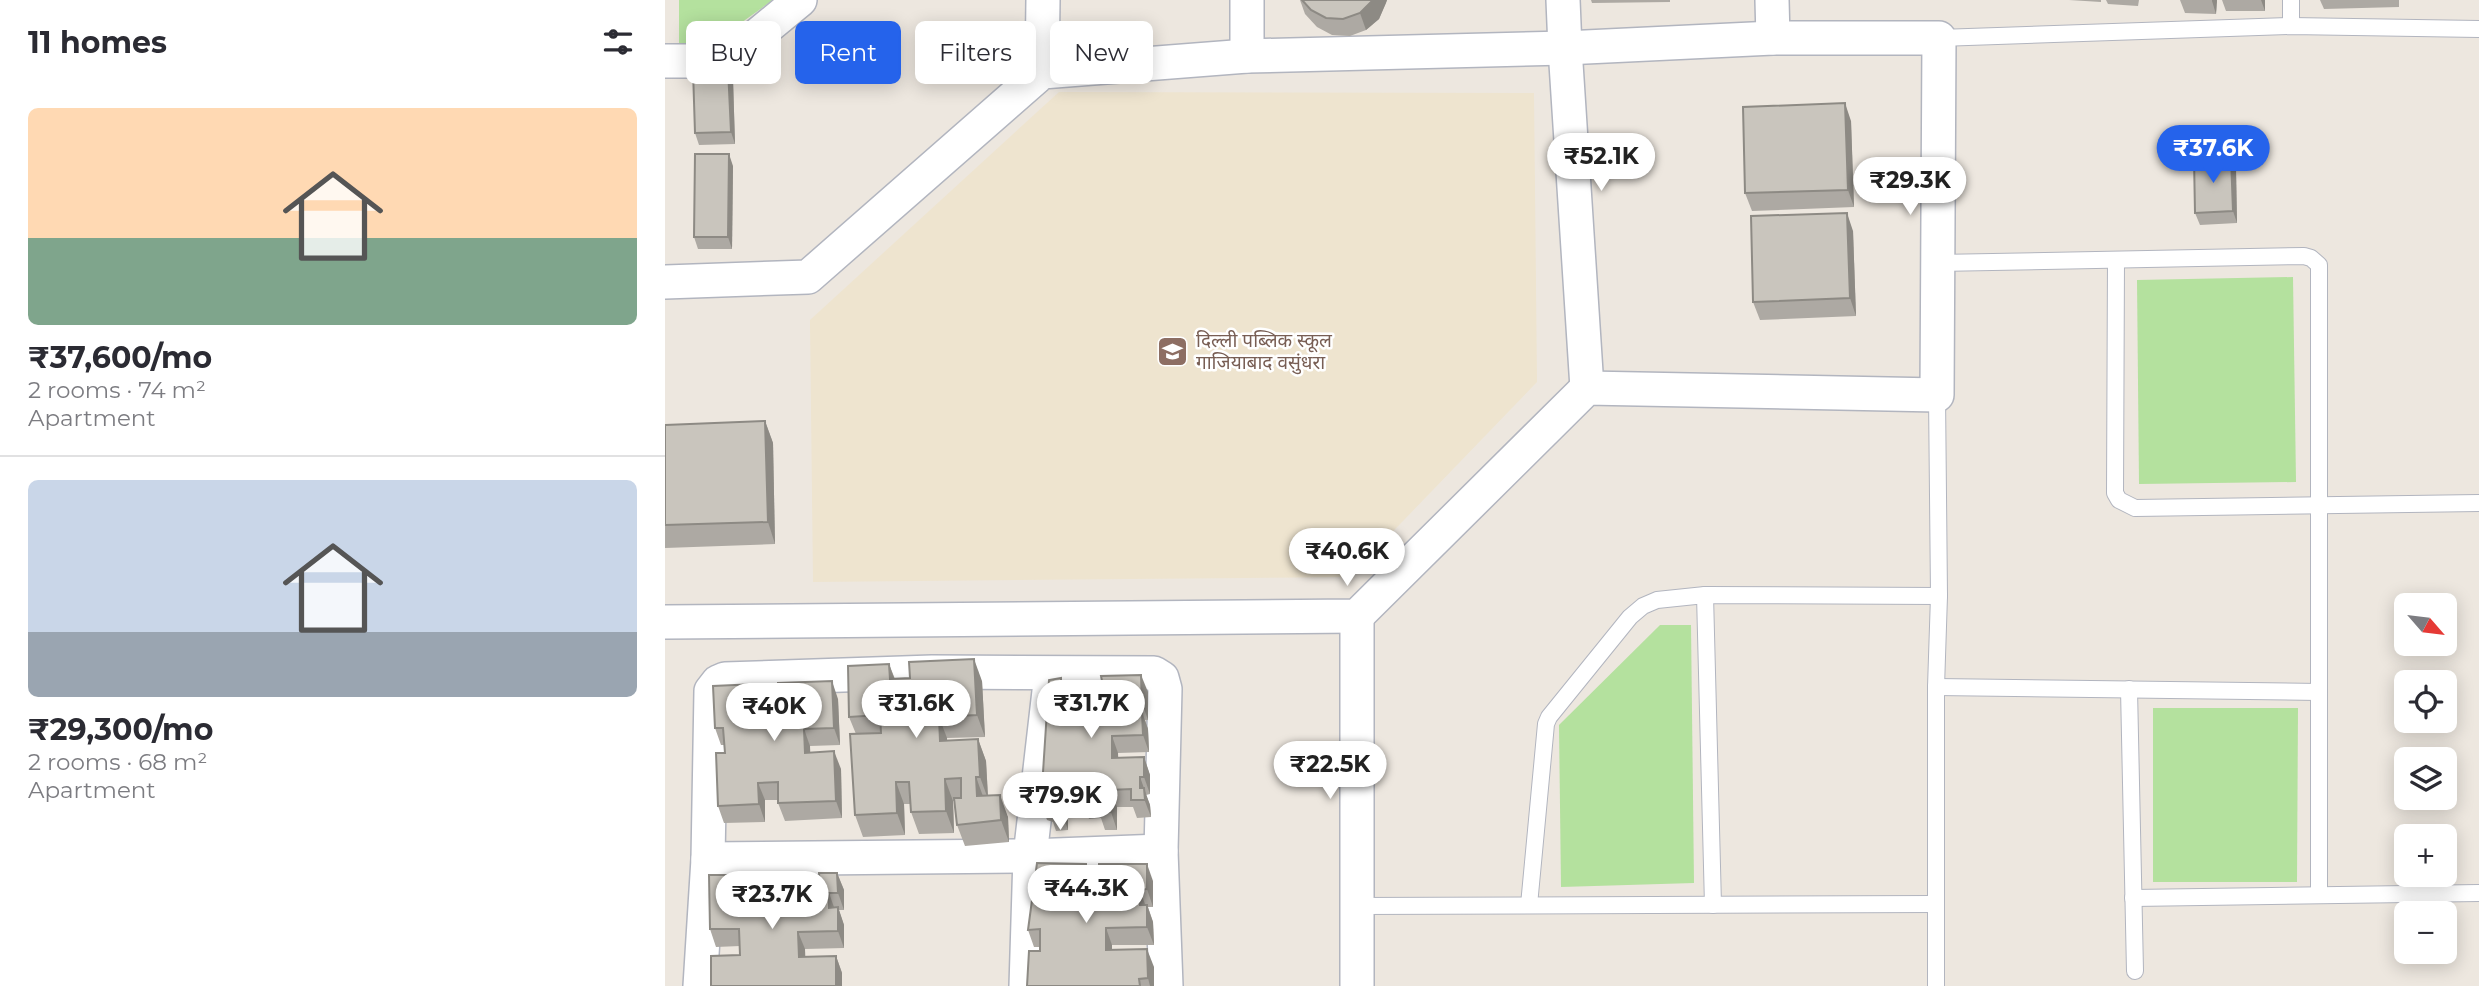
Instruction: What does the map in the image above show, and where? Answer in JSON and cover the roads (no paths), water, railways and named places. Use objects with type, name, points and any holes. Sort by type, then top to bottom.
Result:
[{"type":"street","points":[[665,61],[732,56],[800,0]]},
{"type":"street","points":[[1042,72],[1043,0]]},
{"type":"street","points":[[1247,0],[1247,56]]},
{"type":"street","points":[[1563,0],[1587,388]]},
{"type":"street","points":[[1772,0],[1773,38]]},
{"type":"street","points":[[665,282],[808,276],[1042,72],[1247,56],[1565,48],[1773,38],[1938,38],[1937,395],[1587,388],[1357,616],[665,622]]},
{"type":"street","points":[[1357,616],[1357,986]]},
{"type":"street","points":[[700,986],[708,859],[711,691],[718,682],[725,680],[932,672],[1154,673],[1163,678],[1165,689],[1161,851],[1166,986]]},
{"type":"street","points":[[1026,986],[1030,856],[1051,674]]},
{"type":"street","points":[[708,859],[1030,856],[1161,851]]},
{"type":"lane","points":[[2291,0],[2291,26]]},
{"type":"lane","points":[[1938,38],[2291,26],[2479,29]]},
{"type":"lane","points":[[1937,263],[2304,256],[2319,265],[2319,895]]},
{"type":"lane","points":[[2116,260],[2115,493],[2119,499],[2135,508],[2479,503]]},
{"type":"lane","points":[[1935,986],[1939,596],[1937,395]]},
{"type":"lane","points":[[1529,905],[1546,724],[1553,710],[1630,617],[1643,606],[1657,600],[1705,595],[1939,596]]},
{"type":"lane","points":[[1705,595],[1713,905]]},
{"type":"lane","points":[[1936,687],[2319,692]]},
{"type":"lane","points":[[2129,690],[2135,971]]},
{"type":"lane","points":[[2133,898],[2479,893]]},
{"type":"lane","points":[[1357,906],[1936,904]]},
{"type":"place","name":"दिल्ली पब्लिक स्कूल गाजियाबाद वसुंधरा","points":[[1173,351]]}]
